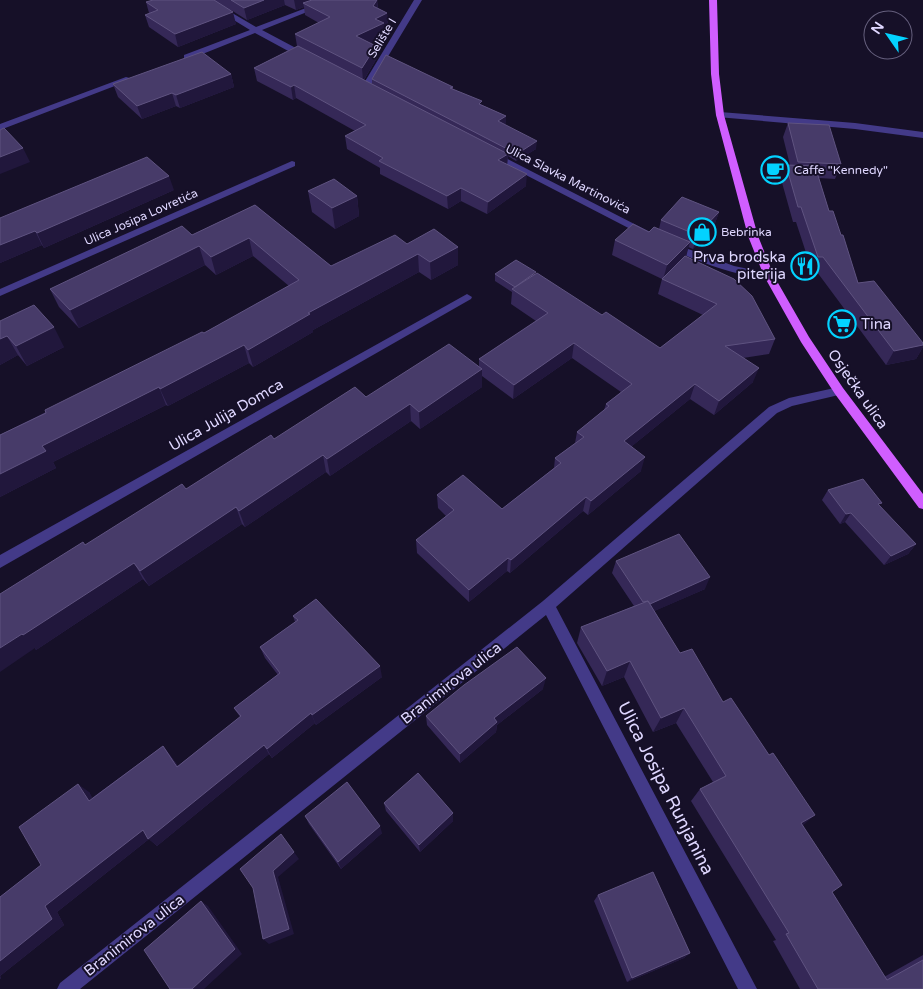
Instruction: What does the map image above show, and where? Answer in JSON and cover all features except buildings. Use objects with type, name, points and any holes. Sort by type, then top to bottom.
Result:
[{"type":"main road","name":"Osječka ulica","points":[[713,0],[715,74],[720,115],[753,236],[769,276],[804,338],[839,391],[923,504]]},
{"type":"street","points":[[206,0],[257,31],[316,62]]},
{"type":"street","points":[[174,62],[333,0]]},
{"type":"street","name":"Selište I","points":[[366,88],[418,0]]},
{"type":"street","points":[[0,128],[138,76]]},
{"type":"street","points":[[720,115],[855,126],[923,135]]},
{"type":"street","name":"Ulica Slavka Martinovića","points":[[487,151],[656,239],[713,264],[752,275],[769,276]]},
{"type":"street","name":"Ulica Josipa Lovretića","points":[[0,293],[292,164]]},
{"type":"street","name":"Ulica Julija Domca","points":[[0,562],[467,297]]},
{"type":"street","name":"Branimirova ulica","points":[[66,989],[548,606],[773,410],[789,402],[839,391]]},
{"type":"street","name":"Ulica Josipa Runjanina","points":[[548,606],[748,989]]},
{"type":"place","name":"Caffe \"Kennedy\"","points":[[775,170]]},
{"type":"place","name":"Bebrinka","points":[[702,232]]},
{"type":"place","name":"Prva brodska piterija","points":[[805,266]]},
{"type":"place","name":"Tina","points":[[842,324]]}]
